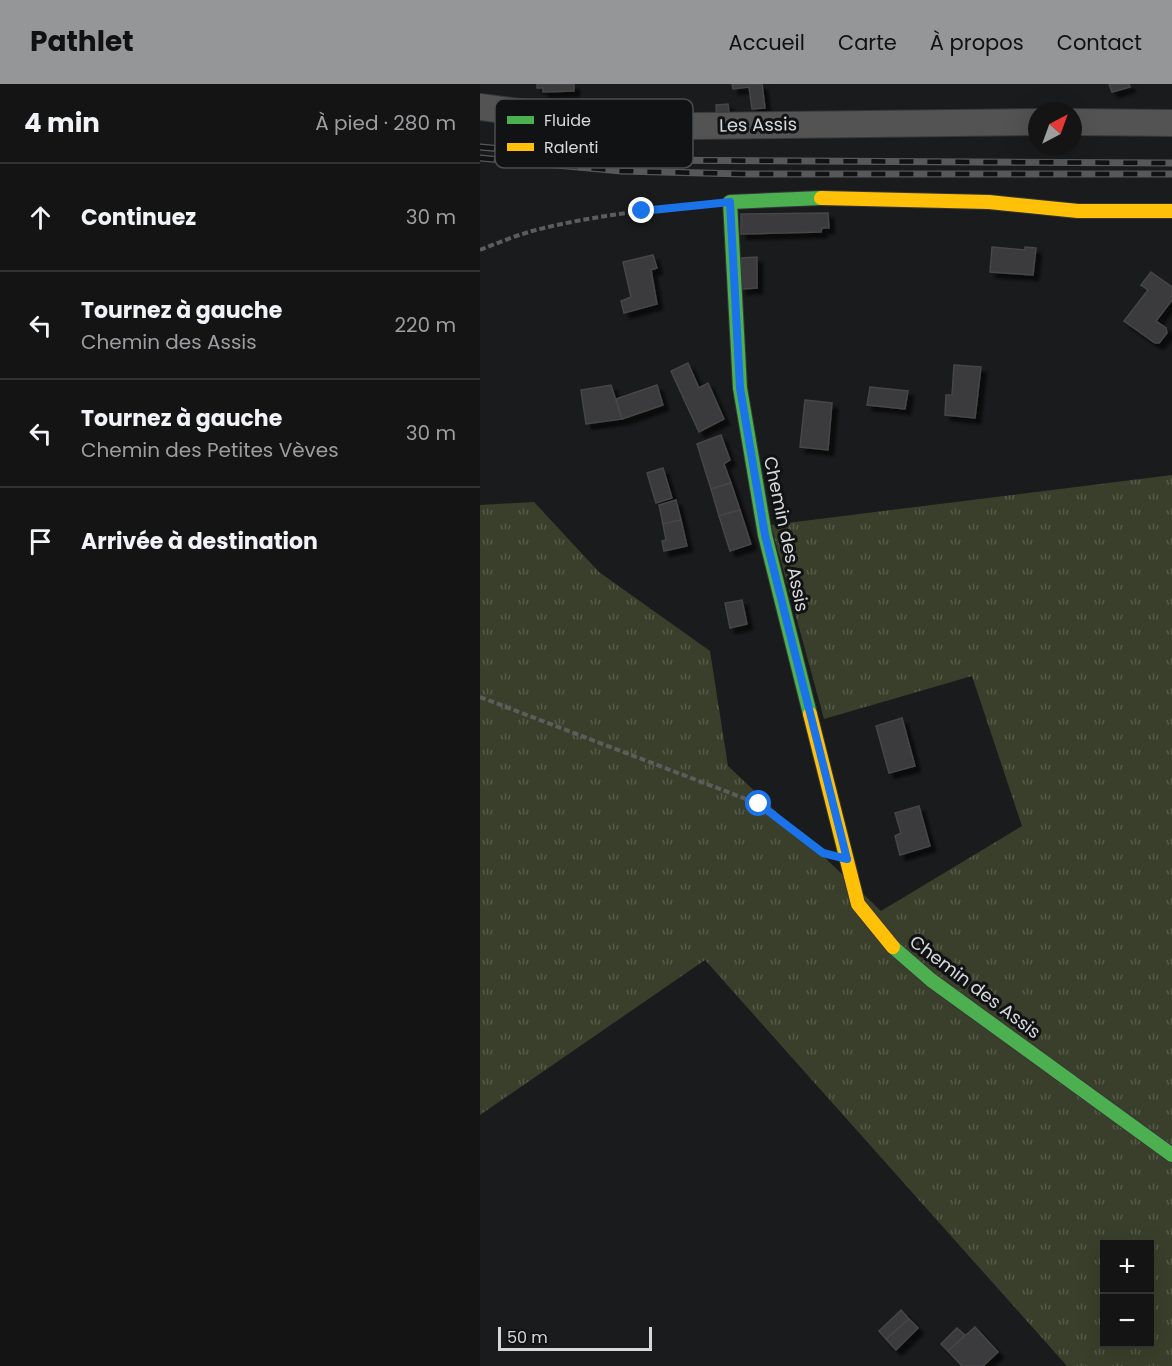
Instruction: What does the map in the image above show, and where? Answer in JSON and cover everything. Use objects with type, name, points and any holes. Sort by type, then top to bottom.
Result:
[{"type":"street","name":"Les Assis","points":[[480,106],[495,108]]},
{"type":"street","name":"Les Assis","points":[[693,126],[1028,122]]},
{"type":"street","points":[[1082,122],[1172,123]]},
{"type":"street","points":[[730,202],[804,198],[989,202],[1078,211],[1172,211]]},
{"type":"street","name":"Chemin des Assis","points":[[730,202],[740,388],[765,535],[858,904],[888,943],[931,980],[1172,1155]]},
{"type":"path","points":[[480,250],[531,231],[582,220],[730,202]]},
{"type":"path","points":[[480,697],[759,804],[823,853],[847,859]]},
{"type":"green space","points":[[1172,475],[1172,1366],[1067,1366],[705,960],[480,1115],[480,505],[534,502],[599,572],[710,651],[728,766],[881,911],[1022,826],[972,676],[824,719],[771,525]]},
{"type":"building","points":[[537,84],[574,84],[574,91],[543,92],[543,88],[537,88]]},
{"type":"building","points":[[732,84],[762,84],[765,108],[752,109],[749,87],[733,89]]},
{"type":"building","points":[[1109,84],[1129,84],[1130,87],[1112,92]]},
{"type":"building","points":[[728,104],[730,122],[717,122],[716,105]]},
{"type":"building","points":[[828,213],[829,228],[822,228],[821,232],[741,234],[741,214]]},
{"type":"building","points":[[992,247],[1025,250],[1025,247],[1036,248],[1033,275],[990,272]]},
{"type":"building","points":[[653,255],[657,268],[651,270],[657,304],[624,313],[621,301],[631,297],[623,262]]},
{"type":"building","points":[[757,257],[757,288],[741,289],[741,258]]},
{"type":"building","points":[[1151,272],[1172,287],[1172,300],[1156,321],[1166,328],[1167,333],[1159,343],[1155,343],[1124,321],[1148,290],[1141,285]]},
{"type":"building","points":[[688,363],[699,388],[708,383],[724,419],[699,432],[671,371]]},
{"type":"building","points":[[954,365],[981,367],[975,418],[945,415],[946,395],[952,395]]},
{"type":"building","points":[[611,385],[622,419],[586,424],[581,390]]},
{"type":"building","points":[[657,385],[663,405],[622,419],[616,399]]},
{"type":"building","points":[[870,387],[908,391],[905,409],[867,405]]},
{"type":"building","points":[[805,400],[832,403],[828,450],[800,447]]},
{"type":"building","points":[[721,435],[730,460],[724,464],[731,483],[711,489],[697,444]]},
{"type":"building","points":[[663,468],[672,498],[656,503],[647,473]]},
{"type":"building","points":[[731,483],[740,510],[719,516],[711,489]]},
{"type":"building","points":[[676,500],[681,520],[663,524],[659,505]]},
{"type":"building","points":[[740,510],[751,544],[730,551],[719,516]]},
{"type":"building","points":[[681,520],[687,546],[664,551],[662,541],[666,540],[663,524]]},
{"type":"building","points":[[742,600],[747,624],[730,628],[725,603]]},
{"type":"building","points":[[902,718],[915,766],[889,773],[876,726]]},
{"type":"building","points":[[919,806],[930,846],[900,855],[895,836],[901,833],[895,813]]},
{"type":"building","points":[[901,1310],[909,1319],[886,1339],[879,1331]]},
{"type":"building","points":[[909,1319],[918,1328],[896,1350],[886,1339]]},
{"type":"building","points":[[975,1327],[998,1352],[983,1366],[962,1366],[948,1351]]},
{"type":"building","points":[[957,1328],[965,1335],[948,1351],[941,1344]]},
{"type":"railway","points":[[480,147],[495,148]]},
{"type":"railway","points":[[480,158],[495,159]]},
{"type":"railway","points":[[693,160],[1172,163]]},
{"type":"railway","points":[[588,168],[743,174],[1172,174]]},
{"type":"traffic: fast","points":[[810,714],[765,535],[740,388],[730,202],[821,198]]},
{"type":"traffic: fast","points":[[893,947],[931,980],[1172,1155]]},
{"type":"traffic: slow","points":[[821,198],[989,202],[1078,211],[1172,211]]},
{"type":"traffic: slow","points":[[810,714],[858,904],[893,947]]},
{"type":"route","points":[[642,211],[730,202],[740,388],[765,535],[847,859],[823,853],[759,804]]}]
